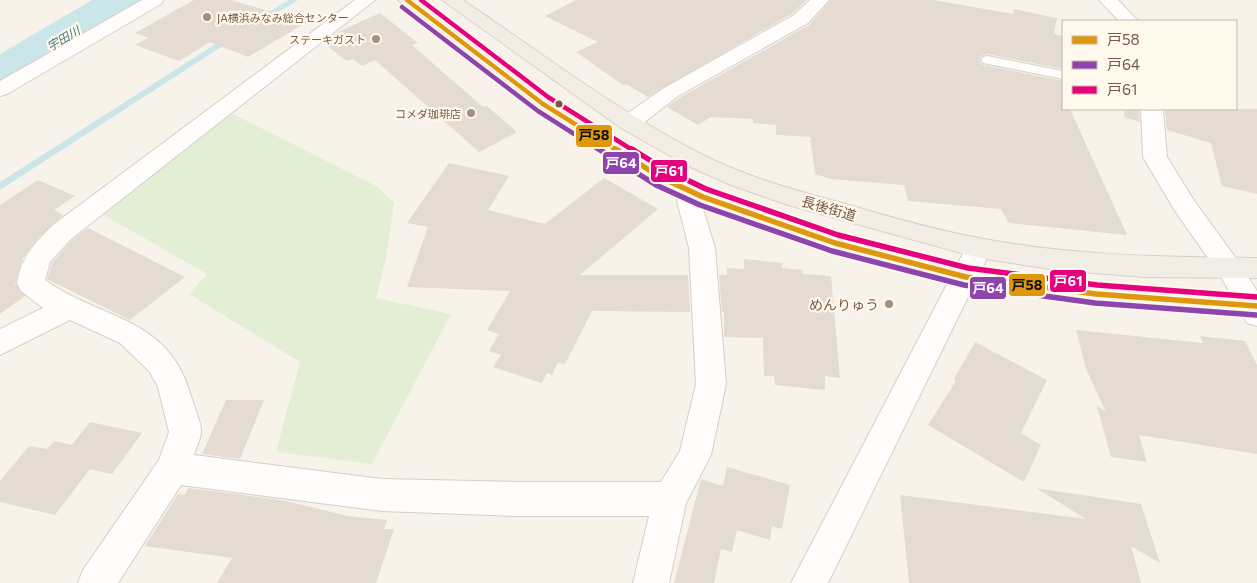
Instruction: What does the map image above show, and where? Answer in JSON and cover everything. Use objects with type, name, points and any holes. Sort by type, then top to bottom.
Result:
[{"type":"main road","points":[[407,0],[543,104],[596,139],[660,177],[686,189],[835,243],[966,277],[1096,294],[1256,309]]},
{"type":"main road","name":"長後街道","points":[[451,0],[628,123],[694,160],[739,179],[888,225],[979,248],[1057,260],[1144,267],[1257,268]]},
{"type":"street","points":[[0,90],[155,0]]},
{"type":"street","points":[[96,583],[173,468],[185,432],[173,386],[160,362],[130,335],[52,299],[31,284],[31,270],[44,250],[62,232],[366,0]]},
{"type":"street","points":[[628,123],[671,92],[801,19],[820,0]]},
{"type":"street","points":[[1108,0],[1128,20]]},
{"type":"street","points":[[1152,110],[1155,157],[1184,206],[1256,309]]},
{"type":"street","points":[[651,583],[670,499],[695,455],[711,384],[702,248],[686,189]]},
{"type":"street","points":[[809,583],[966,277],[979,248]]},
{"type":"street","points":[[0,343],[70,307]]},
{"type":"street","points":[[173,468],[382,495],[518,500],[670,499]]},
{"type":"lane","points":[[988,60],[1062,75]]},
{"type":"green space","points":[[231,113],[378,187],[394,203],[386,257],[376,298],[451,314],[372,464],[276,452],[300,362],[189,294],[207,274],[102,214]]},
{"type":"building","name":"JA横浜みなみ総合センター","points":[[194,0],[231,0],[307,22],[248,57],[210,42],[179,61],[135,45],[148,38],[135,33]]},
{"type":"building","points":[[576,0],[807,0],[793,13],[648,97],[626,84],[623,85],[576,52],[598,42],[545,16]]},
{"type":"building","points":[[831,0],[934,0],[1013,14],[1014,9],[1057,18],[1054,34],[1062,36],[1062,69],[987,54],[981,56],[979,61],[983,65],[1062,81],[1062,110],[1070,110],[1127,235],[1009,223],[1001,209],[908,201],[904,185],[831,179],[815,174],[810,137],[776,135],[776,125],[753,123],[753,119],[711,117],[698,125],[667,107],[679,98],[809,25]]},
{"type":"building","points":[[380,13],[418,43],[412,45],[483,107],[487,106],[517,132],[479,152],[375,60],[362,66],[353,59],[347,61],[323,43],[338,32]]},
{"type":"building","points":[[1257,109],[1257,194],[1222,186],[1211,143],[1167,130],[1165,110]]},
{"type":"building","points":[[1125,110],[1139,110],[1140,122],[1124,117]]},
{"type":"building","points":[[449,163],[509,176],[488,210],[545,224],[604,178],[658,209],[580,275],[688,275],[690,312],[592,311],[565,364],[558,362],[552,375],[547,373],[542,383],[493,367],[501,355],[489,351],[499,334],[487,330],[510,291],[407,287],[428,227],[407,223]]},
{"type":"building","points":[[38,180],[75,196],[54,210],[63,215],[39,237],[23,258],[15,284],[25,296],[0,314],[0,205]]},
{"type":"building","points":[[88,228],[185,277],[130,320],[47,279],[52,263],[72,240]]},
{"type":"building","points":[[744,259],[782,263],[782,268],[803,270],[803,274],[831,276],[840,378],[825,376],[825,390],[775,385],[774,376],[764,376],[763,338],[724,337],[724,312],[722,312],[719,275],[727,275],[727,268],[744,269]]},
{"type":"building","points":[[1076,330],[1203,343],[1200,336],[1245,341],[1257,365],[1257,454],[1139,435],[1147,462],[1111,457],[1097,406],[1106,412],[1086,369]]},
{"type":"building","points":[[975,342],[1047,380],[1021,433],[1041,445],[1024,482],[928,425],[956,381],[954,379]]},
{"type":"building","points":[[226,400],[264,400],[240,459],[202,454]]},
{"type":"building","points":[[90,422],[142,433],[112,474],[90,469],[55,515],[0,502],[0,481],[29,446],[47,449],[54,441],[72,445]]},
{"type":"building","points":[[727,467],[790,485],[782,529],[772,526],[770,540],[737,530],[732,552],[721,549],[714,583],[674,583],[701,479],[723,486]]},
{"type":"building","points":[[188,488],[281,500],[348,516],[387,520],[384,529],[394,529],[376,583],[217,583],[232,558],[145,546],[178,494],[185,495]]},
{"type":"building","points":[[1036,488],[1141,504],[1160,563],[1131,546],[1141,583],[909,583],[900,495],[1086,519]]},
{"type":"waterway","name":"宇田川","points":[[0,76],[125,0]]},
{"type":"waterway","points":[[259,20],[294,0]]},
{"type":"waterway","points":[[0,187],[231,38]]},
{"type":"transit line","name":"戸58","points":[[407,0],[543,104],[660,177],[703,197],[835,243],[966,277],[1096,294],[1257,306]]},
{"type":"transit line","name":"戸61","points":[[421,0],[548,97],[664,169],[706,189],[838,235],[968,268],[1097,285],[1257,297]]},
{"type":"transit line","name":"戸64","points":[[402,7],[538,111],[656,185],[700,205],[832,251],[964,285],[1095,303],[1256,315]]},
{"type":"place","name":"JA横浜みなみ総合センター","points":[[207,17]]},
{"type":"place","name":"ステーキガスト","points":[[376,39]]},
{"type":"place","name":"コメダ珈琲店","points":[[471,113]]},
{"type":"place","name":"めんりゅう","points":[[889,304]]}]
